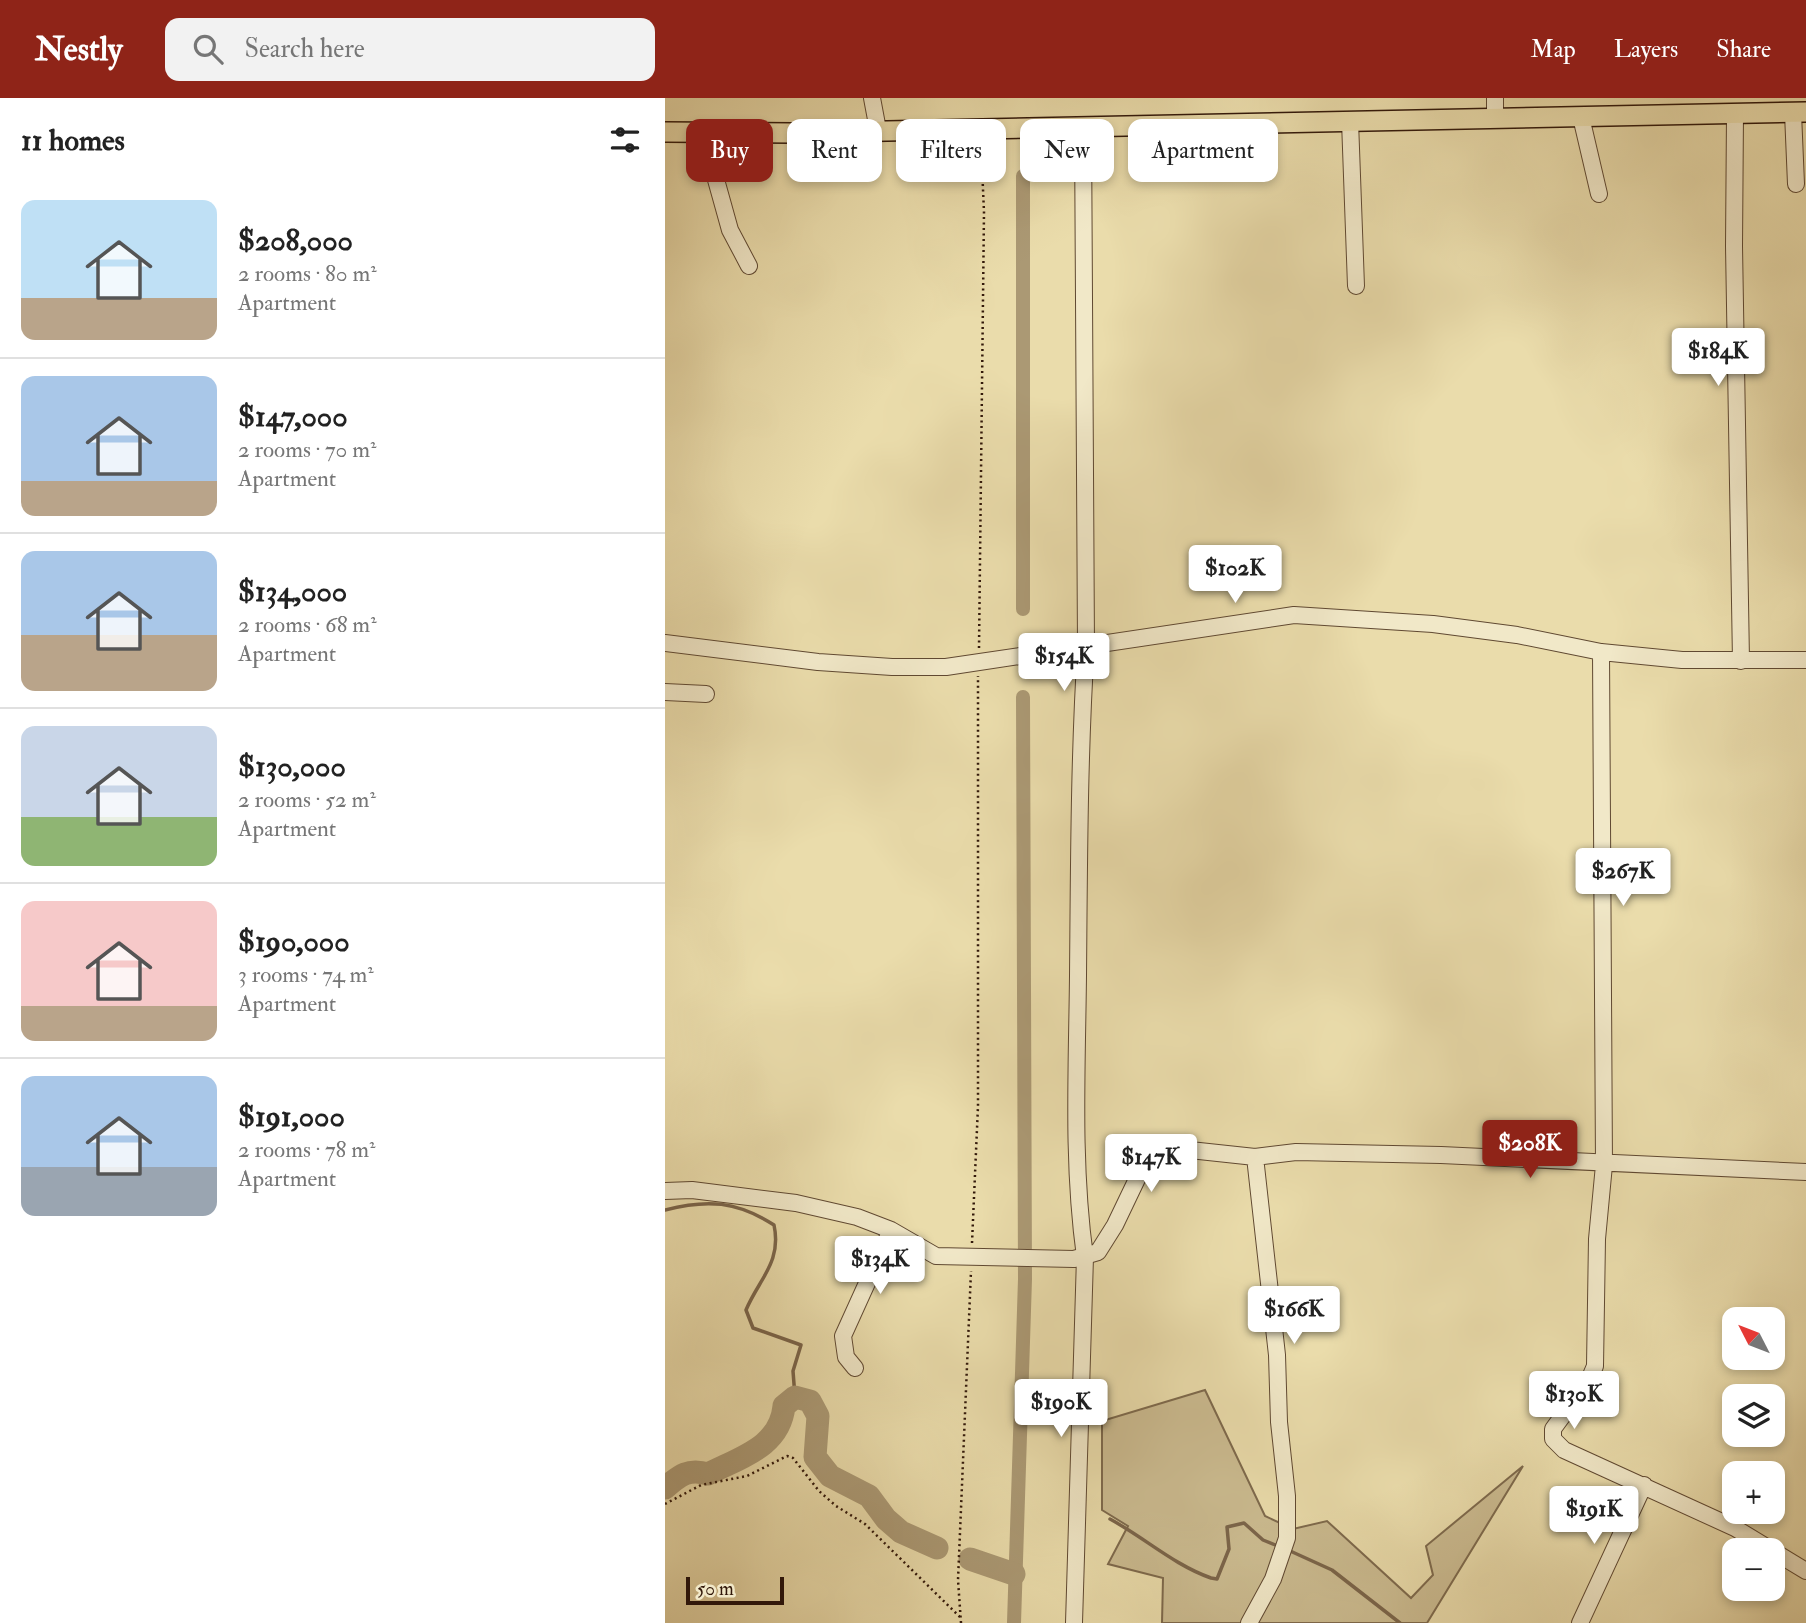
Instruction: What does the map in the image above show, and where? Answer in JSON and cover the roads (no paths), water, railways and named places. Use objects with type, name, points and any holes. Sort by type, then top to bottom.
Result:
[{"type":"main road","points":[[1114,125],[1799,113]]},
{"type":"main road","points":[[882,130],[1020,127]]},
{"type":"main road","points":[[665,132],[686,132]]},
{"type":"street","points":[[872,98],[876,119]]},
{"type":"street","points":[[1495,98],[1495,118]]},
{"type":"street","points":[[1795,184],[1799,113]]},
{"type":"street","points":[[1735,114],[1734,246],[1741,661]]},
{"type":"street","points":[[1581,117],[1599,194]]},
{"type":"street","points":[[1350,121],[1356,286]]},
{"type":"street","points":[[717,182],[730,230],[749,266]]},
{"type":"street","points":[[1074,1623],[1080,1258],[1076,1132],[1081,726],[1086,646],[1079,182]]},
{"type":"street","points":[[665,643],[806,661],[892,667],[978,663],[1294,615],[1433,624],[1517,635],[1601,652],[1741,661],[1806,660]]},
{"type":"street","points":[[1601,652],[1604,1165],[1597,1239],[1595,1366],[1589,1380],[1553,1429],[1552,1436],[1564,1450],[1735,1528],[1806,1571]]},
{"type":"street","points":[[665,692],[706,694]]},
{"type":"street","points":[[665,1191],[692,1190],[796,1203],[857,1217],[891,1230],[936,1256],[1080,1258],[1098,1252],[1103,1245],[1148,1156],[1155,1151],[1173,1147],[1255,1157],[1296,1152],[1343,1153],[1806,1172]]},
{"type":"street","points":[[1249,1623],[1279,1564],[1287,1538],[1287,1496],[1279,1422],[1274,1327],[1255,1157]]},
{"type":"street","points":[[855,1367],[846,1357],[843,1336],[891,1230]]},
{"type":"street","points":[[1580,1623],[1644,1485]]},
{"type":"waterway","points":[[1023,182],[1023,609]]},
{"type":"waterway","points":[[1014,1623],[1025,1279],[1023,697]]},
{"type":"waterway","points":[[665,1210],[695,1204],[721,1204],[747,1211],[774,1225],[776,1238],[772,1260],[746,1310],[753,1328],[801,1345],[793,1371],[795,1397]]},
{"type":"waterway","points":[[665,1488],[685,1474],[708,1474],[757,1449],[775,1432],[784,1406],[795,1397],[810,1401],[818,1416],[815,1457],[830,1476],[869,1496],[886,1519],[901,1532],[937,1548]]},
{"type":"waterway","points":[[1110,1519],[1172,1559],[1197,1573],[1217,1579],[1229,1549],[1227,1527],[1244,1523],[1263,1540],[1278,1546]]},
{"type":"waterway","points":[[1288,1550],[1332,1570],[1400,1623]]},
{"type":"waterway","points":[[970,1559],[1014,1574]]}]
